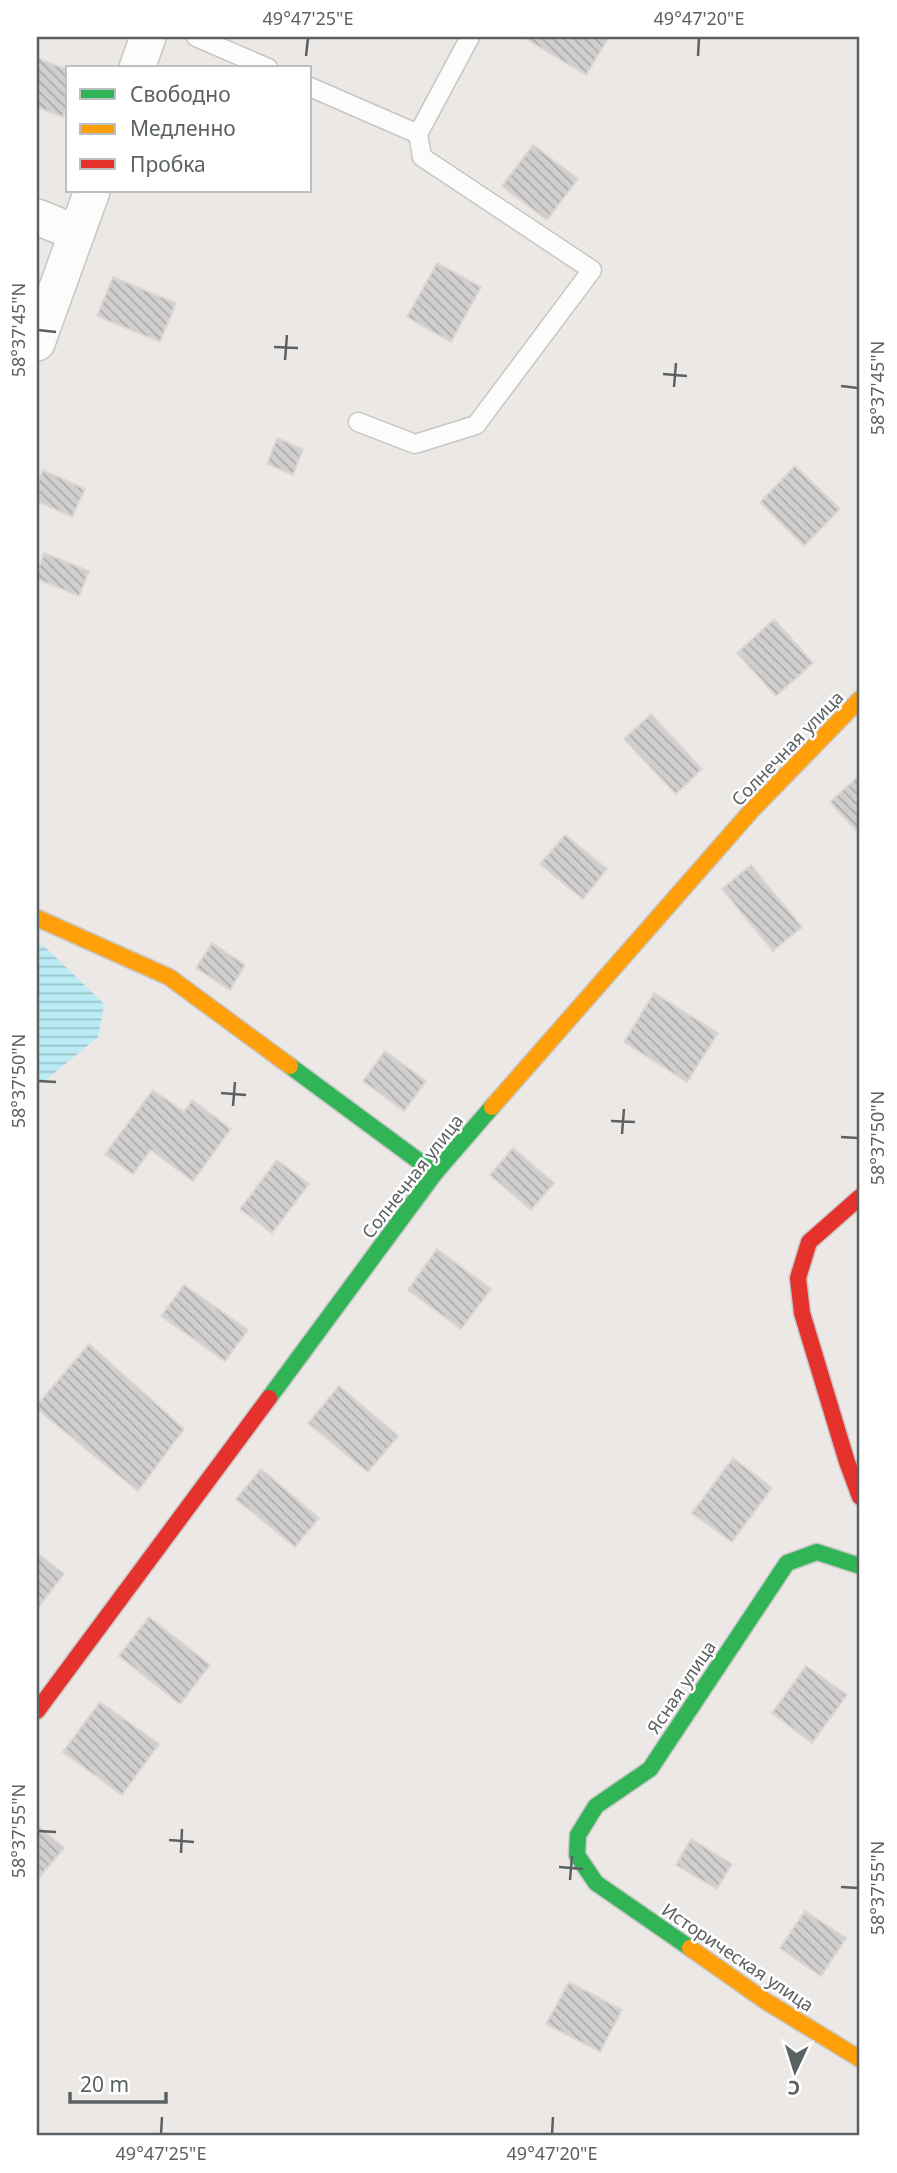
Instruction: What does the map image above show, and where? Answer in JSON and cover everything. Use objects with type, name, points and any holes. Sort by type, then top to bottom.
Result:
[{"type":"street","points":[[138,66],[148,37]]},
{"type":"street","points":[[37,344],[92,192]]},
{"type":"street","points":[[37,217],[77,233]]},
{"type":"street","name":"Солнечная улица","points":[[37,1711],[435,1173],[752,810],[860,699]]},
{"type":"street","points":[[37,918],[169,977],[435,1173]]},
{"type":"street","points":[[860,1197],[809,1242],[798,1278],[802,1312],[860,1497]]},
{"type":"street","name":"Ясная улица","points":[[596,1883],[577,1855],[578,1835],[596,1807],[650,1769],[787,1563],[817,1552],[860,1566]]},
{"type":"street","name":"Историческая улица","points":[[596,1883],[764,2000],[860,2059]]},
{"type":"lane","points":[[196,37],[263,66]]},
{"type":"lane","points":[[358,422],[415,444],[477,425],[592,270],[422,158],[418,134],[470,37]]},
{"type":"lane","points":[[312,88],[418,134]]},
{"type":"water","points":[[37,944],[45,947],[104,1004],[98,1037],[43,1082],[37,1080]]},
{"type":"building","points":[[523,37],[609,37],[586,75]]},
{"type":"building","points":[[37,58],[66,69],[66,109],[63,117],[37,107]]},
{"type":"building","points":[[533,145],[578,179],[547,220],[502,186]]},
{"type":"building","points":[[437,263],[481,287],[451,342],[407,317]]},
{"type":"building","points":[[113,277],[176,303],[160,342],[97,316]]},
{"type":"building","points":[[277,438],[303,449],[293,475],[267,464]]},
{"type":"building","points":[[795,466],[840,509],[804,546],[760,502]]},
{"type":"building","points":[[43,470],[85,489],[72,517],[37,501],[37,484]]},
{"type":"building","points":[[44,553],[89,571],[79,596],[37,579],[37,564],[40,565]]},
{"type":"building","points":[[774,619],[813,663],[776,696],[737,653]]},
{"type":"building","points":[[651,714],[702,769],[676,794],[624,739]]},
{"type":"building","points":[[860,775],[860,835],[830,802]]},
{"type":"building","points":[[565,835],[607,869],[583,899],[540,864]]},
{"type":"building","points":[[751,865],[802,927],[773,951],[722,889]]},
{"type":"building","points":[[212,943],[245,965],[230,990],[196,968]]},
{"type":"building","points":[[654,993],[718,1033],[687,1082],[624,1042]]},
{"type":"building","points":[[385,1051],[426,1081],[404,1111],[363,1081]]},
{"type":"building","points":[[153,1090],[184,1112],[192,1100],[231,1129],[193,1181],[151,1150],[133,1174],[105,1154]]},
{"type":"building","points":[[513,1148],[554,1183],[531,1210],[490,1175]]},
{"type":"building","points":[[277,1160],[309,1184],[272,1233],[240,1209]]},
{"type":"building","points":[[437,1249],[491,1289],[461,1329],[408,1290]]},
{"type":"building","points":[[184,1285],[248,1330],[225,1361],[161,1316]]},
{"type":"building","points":[[89,1344],[184,1429],[138,1491],[37,1409],[37,1405]]},
{"type":"building","points":[[339,1386],[398,1436],[368,1472],[308,1423]]},
{"type":"building","points":[[733,1458],[772,1488],[732,1542],[692,1513]]},
{"type":"building","points":[[261,1469],[319,1518],[295,1547],[236,1499]]},
{"type":"building","points":[[37,1553],[64,1574],[37,1609]]},
{"type":"building","points":[[149,1617],[210,1665],[180,1704],[119,1656]]},
{"type":"building","points":[[806,1666],[847,1695],[812,1743],[772,1713]]},
{"type":"building","points":[[100,1702],[159,1744],[122,1795],[63,1752]]},
{"type":"building","points":[[37,1825],[64,1848],[37,1880]]},
{"type":"building","points":[[691,1839],[732,1864],[717,1889],[676,1865]]},
{"type":"building","points":[[805,1911],[846,1938],[821,1976],[780,1948]]},
{"type":"building","points":[[569,1982],[622,2010],[600,2052],[546,2024]]},
{"type":"traffic: fast","points":[[290,1066],[435,1173]]},
{"type":"traffic: fast","points":[[269,1398],[435,1173],[492,1107]]},
{"type":"traffic: fast","points":[[690,1948],[596,1883],[577,1855],[578,1835],[596,1806],[650,1769],[787,1563],[817,1552],[860,1566]]},
{"type":"traffic: slow","points":[[492,1107],[752,810],[860,699]]},
{"type":"traffic: slow","points":[[37,918],[169,977],[290,1066]]},
{"type":"traffic: slow","points":[[690,1948],[764,2000],[860,2059]]},
{"type":"traffic: jam","points":[[860,1197],[809,1242],[798,1278],[802,1313],[860,1497]]},
{"type":"traffic: jam","points":[[37,1711],[269,1398]]}]
